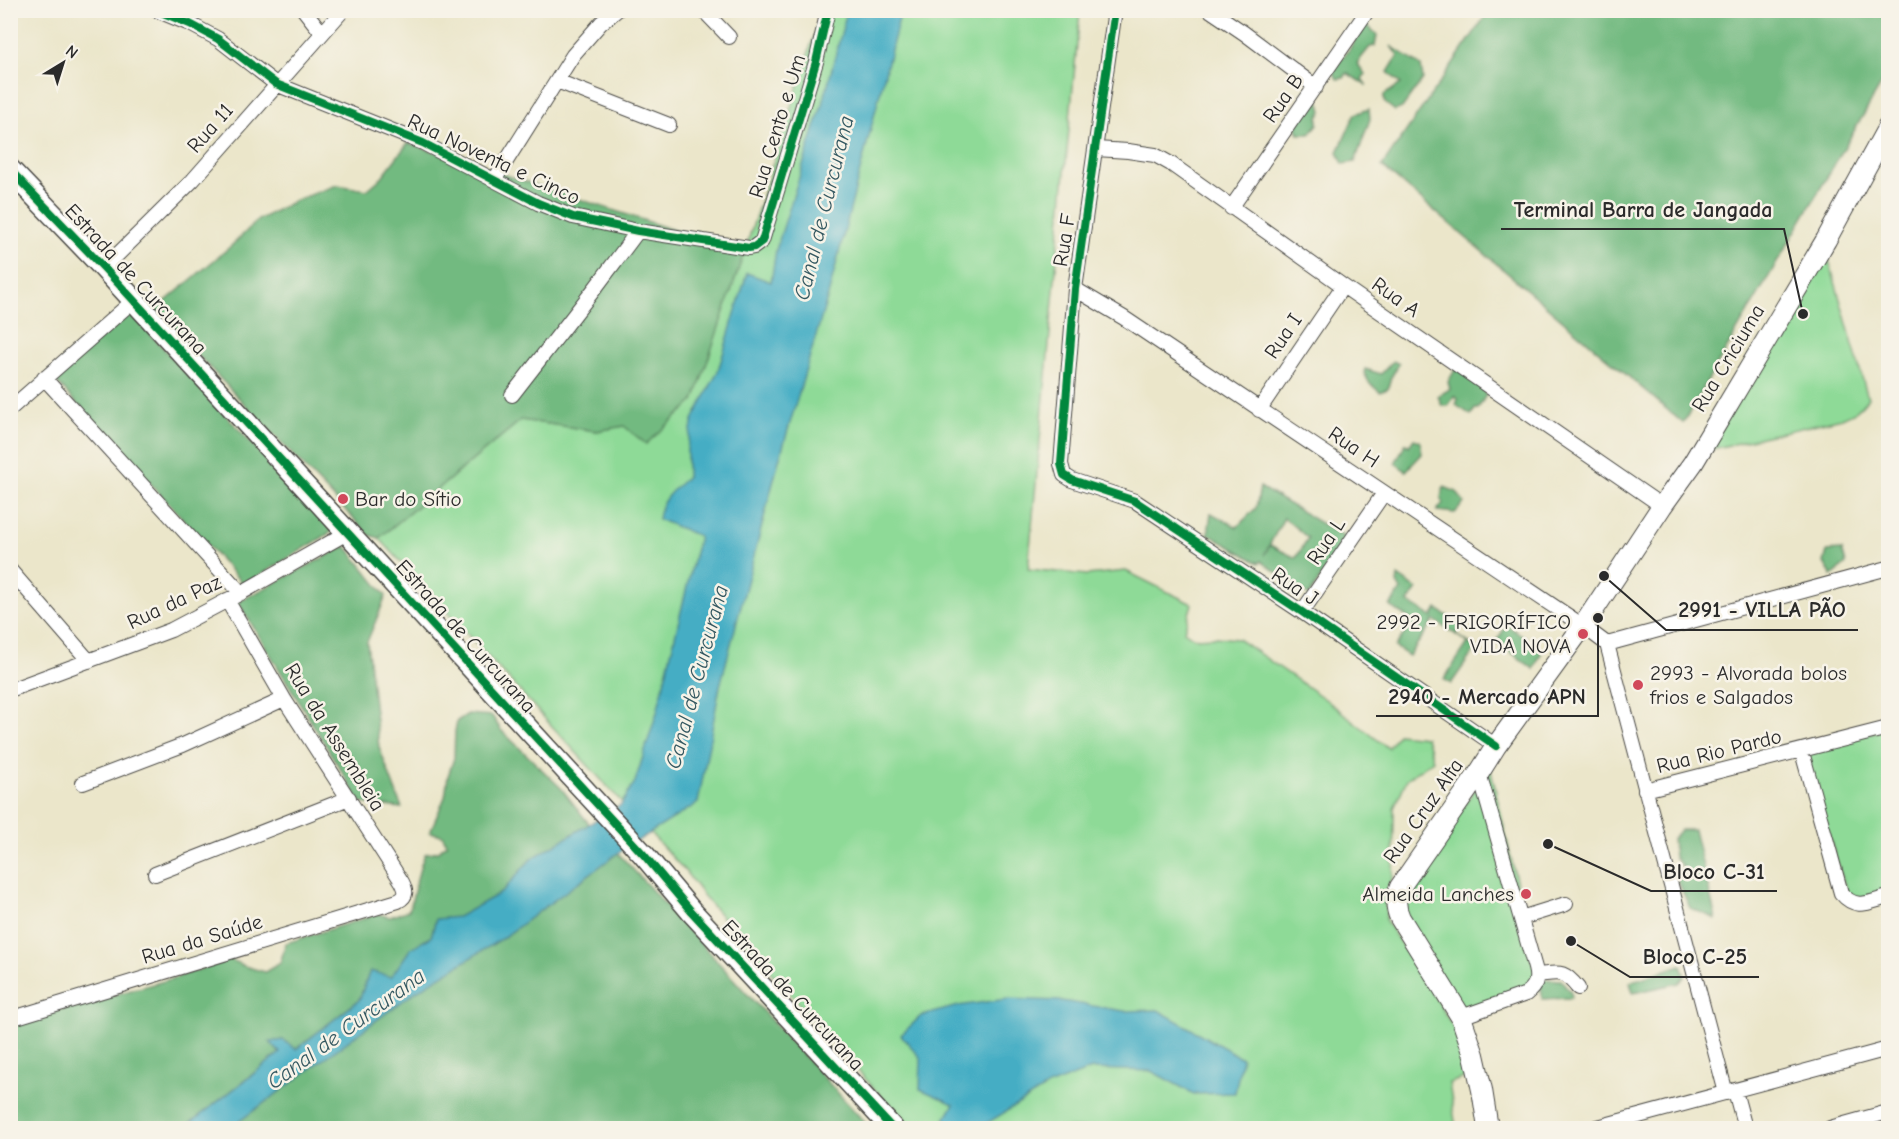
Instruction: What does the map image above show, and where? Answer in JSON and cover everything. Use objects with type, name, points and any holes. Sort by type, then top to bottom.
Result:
[{"type":"main road","name":"Rua Criciuma","points":[[1596,606],[1693,463],[1826,240],[1888,127]]},
{"type":"main road","name":"Estrada de Curcurana","points":[[12,174],[104,268],[892,1128]]},
{"type":"main road","name":"Rua Cruz Alta","points":[[1488,1128],[1478,1073],[1461,1017],[1400,918],[1396,910],[1396,902],[1400,887],[1496,746],[1596,606]]},
{"type":"street","name":"Rua Noventa e Cinco","points":[[156,10],[218,39],[276,84],[423,143],[538,203],[573,217],[638,231],[754,247]]},
{"type":"street","points":[[304,10],[322,33]]},
{"type":"street","name":"Rua 11","points":[[104,268],[193,180],[343,10]]},
{"type":"street","points":[[495,180],[573,55],[601,23],[617,10]]},
{"type":"street","points":[[703,10],[729,38]]},
{"type":"street","name":"Rua Cento e Um","points":[[754,247],[762,241],[816,62],[828,10]]},
{"type":"street","name":"Rua F","points":[[1064,475],[1061,464],[1075,289],[1115,10]]},
{"type":"street","points":[[1210,10],[1316,87]]},
{"type":"street","name":"Rua B","points":[[1231,208],[1368,10]]},
{"type":"street","points":[[557,81],[669,125]]},
{"type":"street","name":"Rua A","points":[[1096,150],[1155,155],[1171,164],[1342,286],[1662,506]]},
{"type":"street","points":[[512,395],[638,231]]},
{"type":"street","name":"Rua I","points":[[1259,410],[1342,286]]},
{"type":"street","name":"Rua H","points":[[1075,289],[1134,324],[1583,626],[1606,644]]},
{"type":"street","points":[[10,409],[133,301]]},
{"type":"street","points":[[44,378],[241,593]]},
{"type":"street","name":"Rua J","points":[[1064,475],[1072,480],[1135,501],[1302,612],[1496,746]]},
{"type":"street","name":"Rua L","points":[[1302,612],[1384,493]]},
{"type":"street","name":"Rua da Paz","points":[[10,690],[171,630],[347,533]]},
{"type":"street","points":[[1745,1128],[1730,1092],[1606,644],[1888,568]]},
{"type":"street","points":[[10,570],[89,661]]},
{"type":"street","name":"Rua da Assembleia","points":[[227,600],[284,699],[402,882],[406,891],[405,896]]},
{"type":"street","points":[[83,783],[183,746],[284,699]]},
{"type":"street","name":"Rua Rio Pardo","points":[[1645,790],[1802,752],[1888,728]]},
{"type":"street","name":"Rua Rio Pardo","points":[[1802,752],[1841,893],[1850,902],[1858,905],[1888,897]]},
{"type":"street","points":[[1461,1017],[1526,994],[1533,989],[1537,975],[1479,773]]},
{"type":"street","points":[[155,874],[349,798]]},
{"type":"street","name":"Rua da Saúde","points":[[10,1019],[398,901],[405,896]]},
{"type":"street","points":[[1521,918],[1566,904]]},
{"type":"street","points":[[1537,975],[1561,973],[1569,977],[1578,988]]},
{"type":"street","points":[[1594,1128],[1888,1049]]},
{"type":"street","points":[[1830,1128],[1888,1112]]},
{"type":"green space","points":[[822,11],[1080,11],[1028,569],[1087,575],[1126,571],[1192,604],[1184,631],[1194,638],[1238,639],[1325,699],[1388,748],[1398,734],[1426,737],[1433,760],[1407,779],[1394,808],[1393,877],[1385,894],[1386,921],[1459,1037],[1468,1077],[1449,1083],[1456,1128],[909,1128],[706,899],[685,871],[379,538],[521,420],[597,431],[624,426],[744,253]]},
{"type":"green space","points":[[1489,11],[1888,11],[1888,73],[1683,423],[1382,166]]},
{"type":"green space","points":[[1365,23],[1377,35],[1375,46],[1370,47],[1357,63],[1365,74],[1362,79],[1367,86],[1347,73],[1344,78],[1337,79],[1332,69],[1349,50]]},
{"type":"green space","points":[[1391,46],[1421,66],[1423,79],[1402,108],[1395,111],[1384,102],[1384,95],[1401,84],[1388,72],[1398,56]]},
{"type":"green space","points":[[1319,100],[1322,111],[1318,124],[1310,134],[1299,134],[1295,122],[1305,106]]},
{"type":"green space","points":[[1369,109],[1370,119],[1355,162],[1343,164],[1338,152],[1355,114]]},
{"type":"green space","points":[[408,143],[744,253],[694,401],[646,444],[624,426],[597,431],[521,420],[379,538],[369,535],[155,310],[231,246],[258,220],[296,200],[337,185],[367,190],[381,178]]},
{"type":"green space","points":[[1826,250],[1868,398],[1857,411],[1842,418],[1708,450]]},
{"type":"green space","points":[[130,312],[333,531],[244,585],[53,378]]},
{"type":"green space","points":[[1393,361],[1399,364],[1390,379],[1388,389],[1380,392],[1370,384],[1364,373],[1365,369],[1381,374]]},
{"type":"green space","points":[[1456,368],[1480,383],[1486,395],[1478,409],[1475,409],[1471,415],[1456,405],[1458,399],[1454,396],[1448,406],[1442,406],[1438,396],[1450,389],[1448,382]]},
{"type":"green space","points":[[1414,439],[1420,441],[1422,454],[1406,471],[1395,463],[1406,443],[1409,446]]},
{"type":"green space","points":[[1260,487],[1346,538],[1309,596],[1261,561],[1259,563],[1208,534],[1211,513],[1237,527],[1256,508]],"holes":[[[1284,518],[1308,538],[1296,558],[1270,545],[1264,555]]]},
{"type":"green space","points":[[1444,487],[1457,492],[1464,503],[1455,513],[1437,511],[1443,503],[1441,497]]},
{"type":"green space","points":[[346,546],[386,596],[367,642],[379,747],[402,808],[361,803],[238,602]]},
{"type":"green space","points":[[1842,550],[1846,564],[1832,576],[1824,563],[1827,551]]},
{"type":"green space","points":[[1398,576],[1417,589],[1408,602],[1432,617],[1437,609],[1461,625],[1456,634],[1476,648],[1451,684],[1444,679],[1468,643],[1434,620],[1409,656],[1395,647],[1413,621],[1390,606],[1401,590],[1397,583]]},
{"type":"green space","points":[[1507,625],[1542,651],[1534,669],[1496,641]]},
{"type":"green space","points":[[468,714],[492,716],[501,730],[561,788],[590,825],[531,859],[501,893],[458,918],[436,919],[431,937],[411,948],[391,978],[370,972],[359,1000],[296,1049],[283,1040],[271,1042],[280,1053],[184,1128],[11,1128],[11,1023],[175,978],[230,959],[265,972],[280,963],[286,943],[378,914],[390,917],[409,910],[425,854],[438,851],[447,844],[442,835],[430,832],[445,797],[454,758],[457,721]]},
{"type":"green space","points":[[1888,728],[1888,897],[1850,902],[1802,752]]},
{"type":"green space","points":[[1490,766],[1541,989],[1462,1016],[1399,906]]},
{"type":"green space","points":[[1680,830],[1694,830],[1716,919],[1690,908],[1677,879],[1688,873],[1674,857],[1672,839]]},
{"type":"green space","points":[[618,853],[870,1128],[230,1128],[415,991],[503,938]]},
{"type":"green space","points":[[1681,965],[1685,976],[1679,983],[1633,993],[1630,982]]},
{"type":"green space","points":[[1541,979],[1561,980],[1571,992],[1572,998],[1542,999]]},
{"type":"water","name":"Canal de Curcurana","points":[[847,11],[901,11],[829,292],[779,460],[720,686],[698,803],[618,853],[503,938],[415,992],[230,1128],[184,1128],[280,1053],[270,1042],[283,1040],[296,1049],[359,1000],[370,971],[391,977],[411,948],[431,937],[436,919],[458,917],[501,893],[531,859],[621,805],[635,782],[657,712],[699,536],[658,519],[659,512],[668,496],[687,477],[687,448],[693,420],[718,371],[747,273],[771,282],[776,250],[824,99]]},
{"type":"water","points":[[1007,999],[1062,1001],[1124,1011],[1158,1010],[1242,1058],[1235,1093],[1194,1094],[1151,1071],[1092,1069],[1048,1086],[979,1128],[940,1128],[954,1104],[920,1089],[921,1058],[901,1035],[921,1016],[958,1006]]},
{"type":"cycle path","points":[[156,10],[218,39],[276,84],[423,143],[538,203],[573,217],[638,231],[749,248],[762,241],[816,62],[828,10]]},
{"type":"cycle path","points":[[1115,10],[1075,289],[1061,464],[1064,475],[1072,480],[1135,501],[1302,612],[1496,746]]},
{"type":"cycle path","points":[[10,170],[104,268],[892,1128]]},
{"type":"place","name":"Terminal Barra de Jangada","points":[[1803,314]]},
{"type":"place","name":"Bar do Sítio","points":[[343,499]]},
{"type":"place","name":"2991 - VILLA PÃO","points":[[1604,576]]},
{"type":"place","name":"2940 - Mercado APN","points":[[1598,618]]},
{"type":"place","name":"2992 - FRIGORÍFICO VIDA NOVA","points":[[1583,634]]},
{"type":"place","name":"2993 - Alvorada bolos frios e Salgados","points":[[1638,685]]},
{"type":"place","name":"Bloco C-31","points":[[1548,844]]},
{"type":"place","name":"Almeida Lanches","points":[[1526,894]]},
{"type":"place","name":"Bloco C-25","points":[[1571,941]]}]
